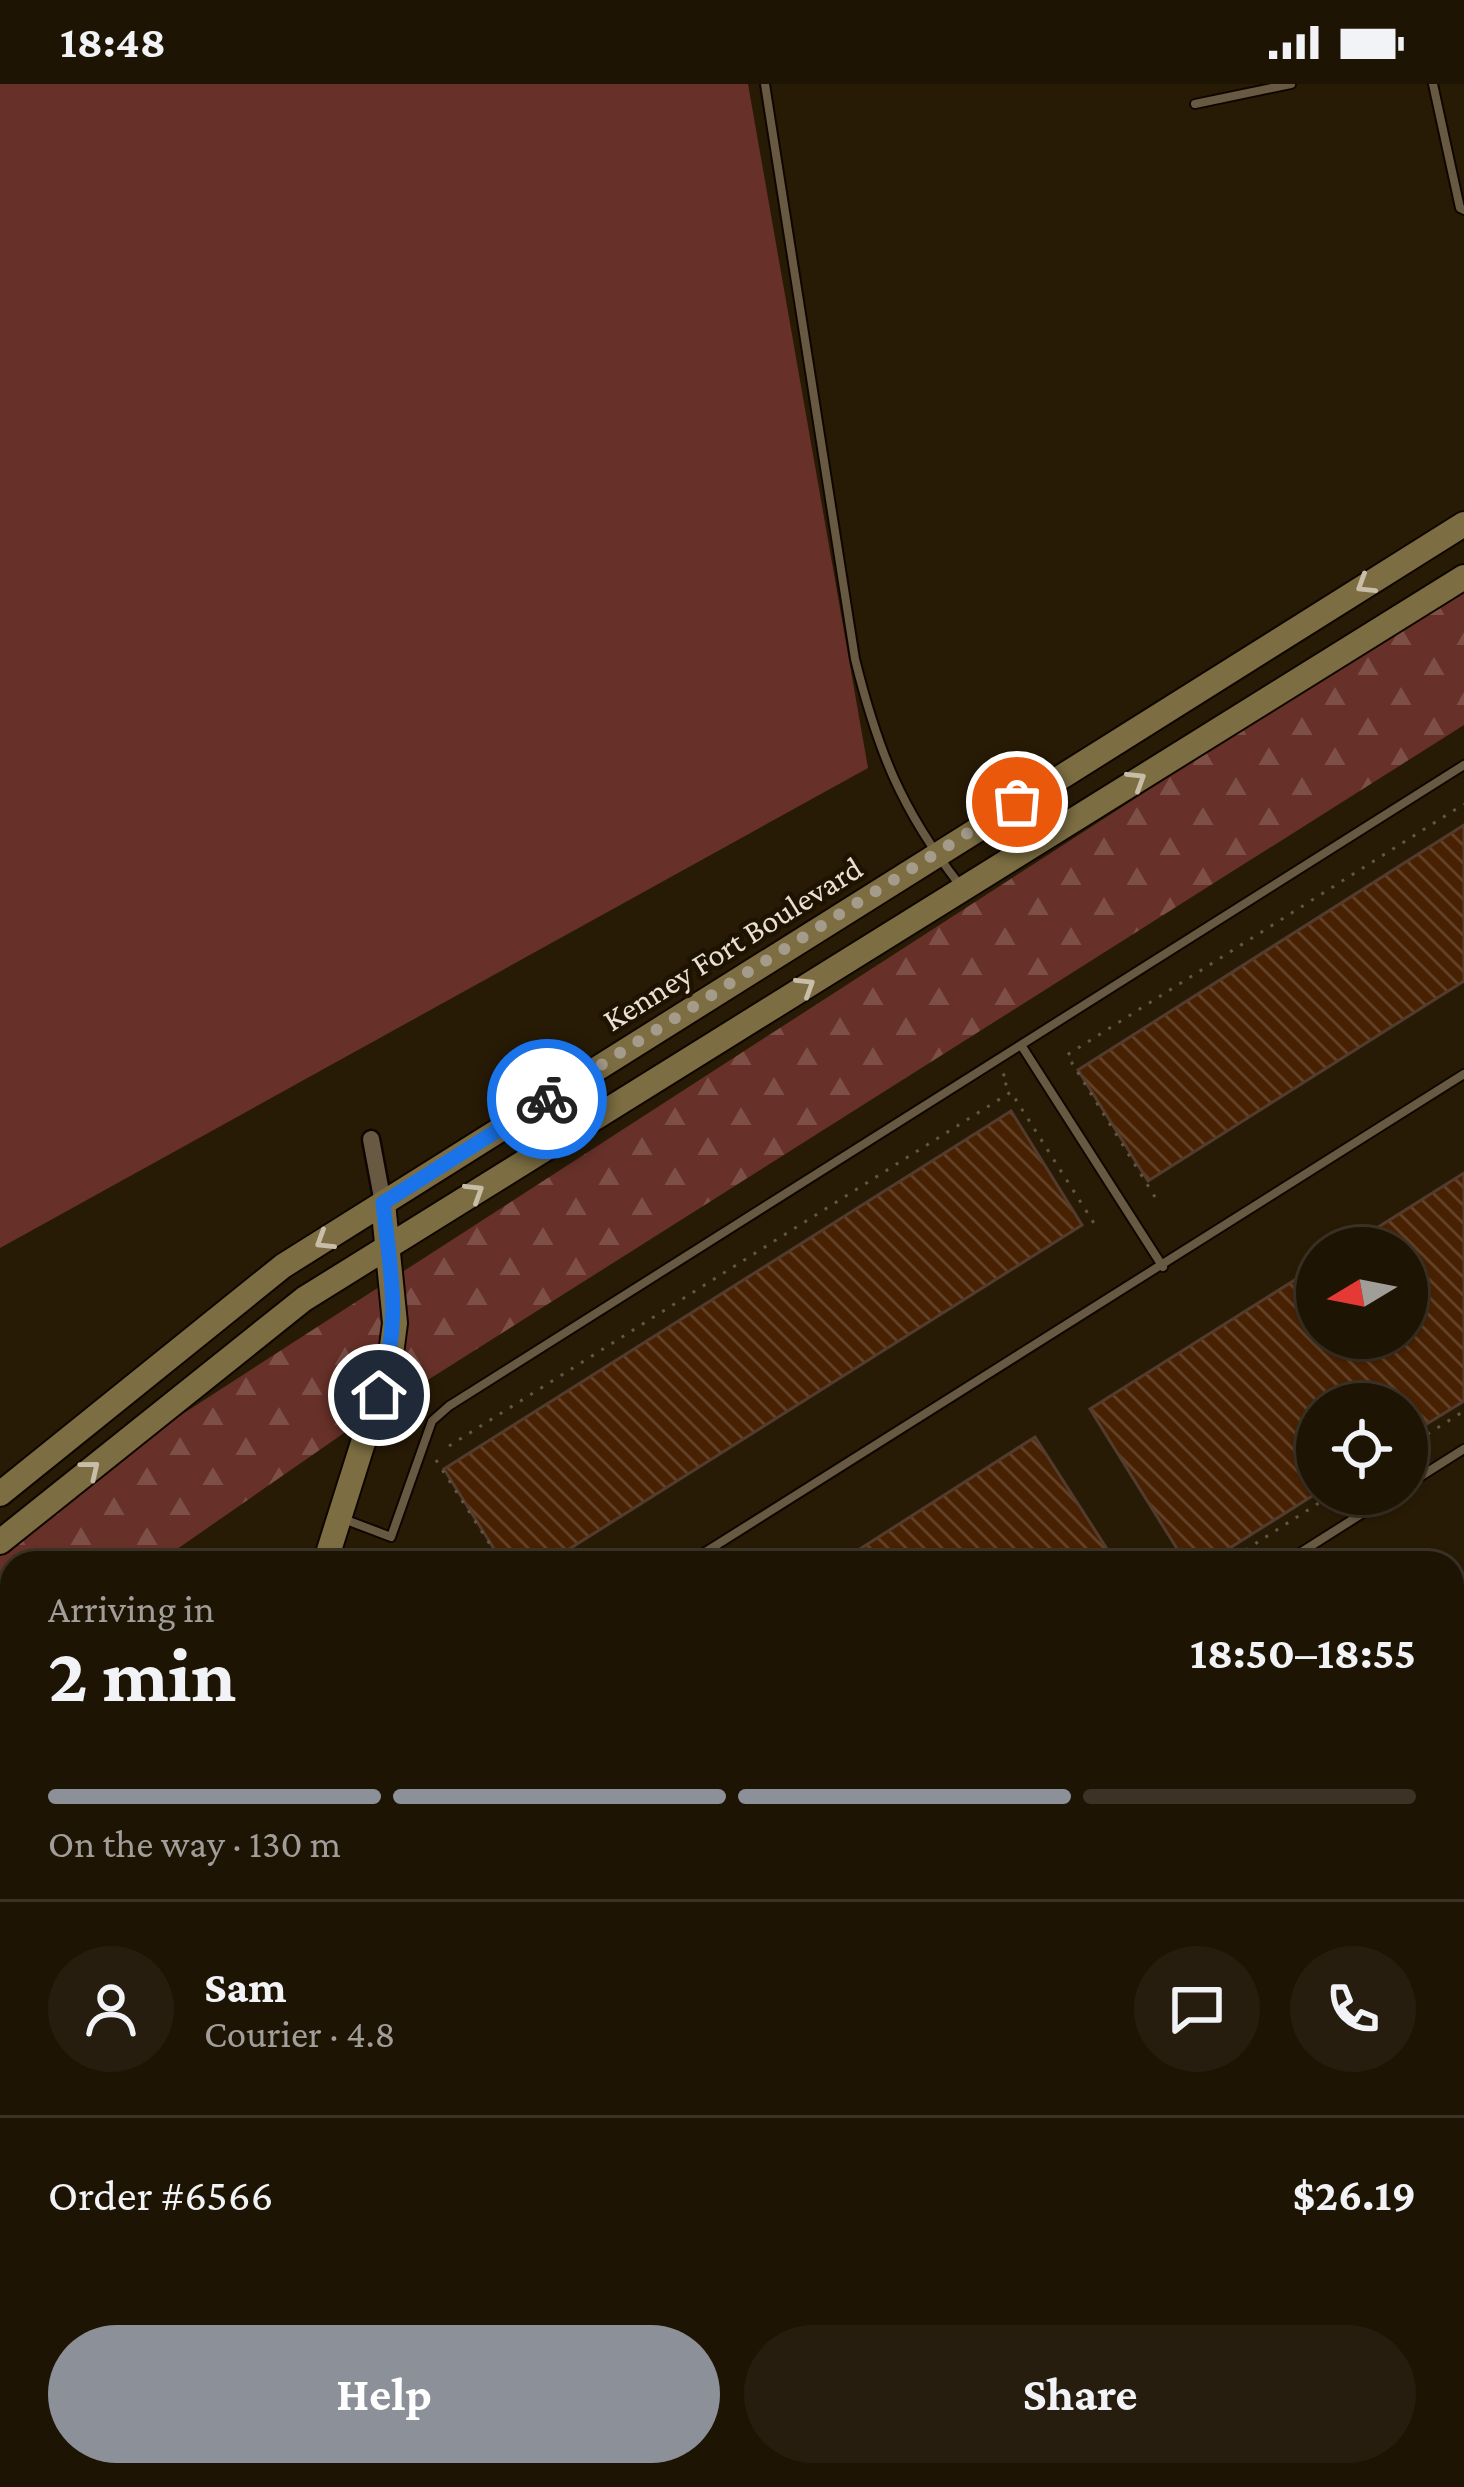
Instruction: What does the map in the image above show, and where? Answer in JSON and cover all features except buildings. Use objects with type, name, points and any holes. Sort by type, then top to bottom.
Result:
[{"type":"street","name":"Kenney Fort Boulevard","points":[[0,1494],[283,1266],[1464,524]]},
{"type":"street","points":[[0,1542],[304,1299],[1464,577]]},
{"type":"street","points":[[329,1551],[392,1354],[395,1323],[388,1247],[371,1139]]},
{"type":"lane","points":[[765,84],[856,659],[879,750],[899,795],[963,888]]},
{"type":"lane","points":[[1195,104],[1291,84]]},
{"type":"lane","points":[[1432,84],[1464,211]]},
{"type":"lane","points":[[340,1517],[391,1537],[432,1421],[448,1406],[1464,765]]},
{"type":"lane","points":[[1021,1045],[1163,1267]]},
{"type":"lane","points":[[707,1551],[1464,1074]]},
{"type":"lane","points":[[1428,1472],[1464,1449]]},
{"type":"lane","points":[[1303,1551],[1360,1515]]},
{"type":"path","points":[[1155,1197],[1066,1055],[1464,804]]},
{"type":"path","points":[[1016,1066],[1001,1077],[1097,1228]]},
{"type":"path","points":[[494,1551],[435,1459],[449,1446],[1011,1091]]},
{"type":"path","points":[[1428,1434],[1464,1411]]},
{"type":"path","points":[[440,1442],[449,1446]]},
{"type":"path","points":[[1244,1551],[1300,1515]]},
{"type":"green space","points":[[0,84],[748,84],[868,768],[0,1248]]},
{"type":"green space","points":[[1464,586],[1464,725],[344,1433],[174,1551],[0,1551],[0,1532]]},
{"type":"way so far","points":[[547,1099],[1017,802]]},
{"type":"route","points":[[379,1395],[392,1354],[395,1323],[383,1203],[547,1099]]}]
